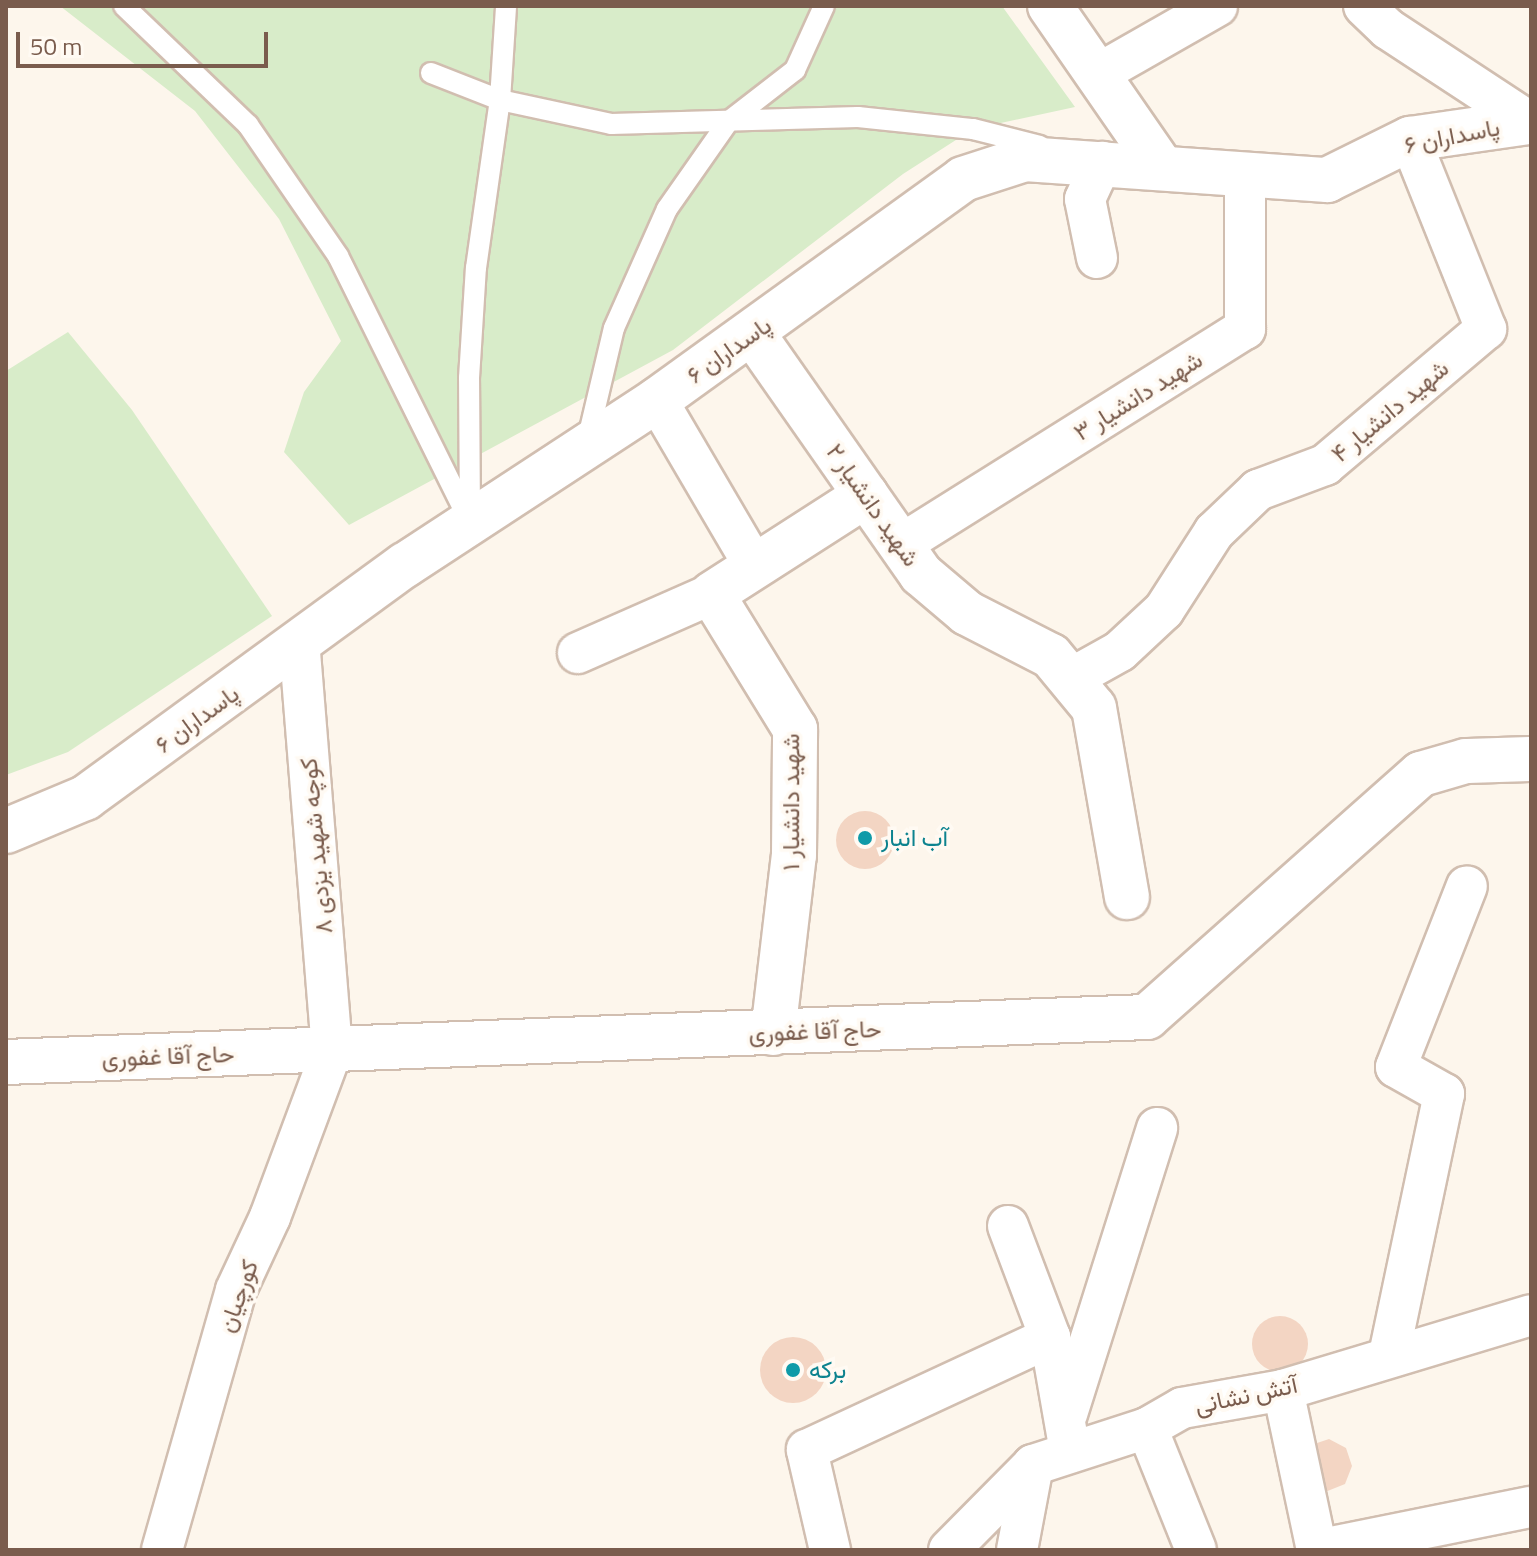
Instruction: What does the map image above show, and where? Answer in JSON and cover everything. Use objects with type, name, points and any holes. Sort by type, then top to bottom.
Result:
[{"type":"street","points":[[1050,6],[1162,168]]},
{"type":"street","points":[[1098,74],[1217,6]]},
{"type":"street","points":[[1364,6],[1388,29],[1530,123]]},
{"type":"street","name":"پاسداران ۶","points":[[6,831],[85,798],[470,522],[753,334],[963,179],[1025,159],[1327,180],[1410,139],[1530,123]]},
{"type":"street","name":"شهید دانشیار ۴","points":[[1070,679],[1120,651],[1164,610],[1214,532],[1258,490],[1325,465],[1486,329],[1410,139]]},
{"type":"street","points":[[1097,258],[1085,199],[1102,162]]},
{"type":"street","name":"شهید دانشیار ۳","points":[[900,545],[1245,329],[1245,175]]},
{"type":"street","name":"شهید دانشیار ۲","points":[[753,334],[921,574],[967,613],[1051,656],[1094,708],[1127,897]]},
{"type":"street","points":[[657,400],[755,567]]},
{"type":"street","points":[[578,653],[712,594],[866,495]]},
{"type":"street","name":"شهید دانشیار ۱","points":[[712,594],[795,729],[794,855],[773,1033]]},
{"type":"street","name":"کوچه شهید یزدی ۸","points":[[299,643],[332,1050]]},
{"type":"street","name":"حاج آقا غفوری","points":[[6,1062],[1147,1017],[1421,774],[1466,761],[1531,759]]},
{"type":"street","points":[[1389,1355],[1444,1094],[1396,1067],[1467,886]]},
{"type":"street","name":"کورچیان","points":[[162,1550],[236,1290],[270,1217],[332,1050]]},
{"type":"street","points":[[1017,1550],[1056,1446],[1157,1128]]},
{"type":"street","points":[[1008,1226],[1050,1337],[1056,1446]]},
{"type":"street","name":"آتش نشانی","points":[[949,1550],[1056,1446],[1147,1428],[1182,1408],[1283,1390],[1389,1355],[1531,1315]]},
{"type":"street","points":[[830,1550],[807,1450],[1050,1337]]},
{"type":"street","points":[[1283,1390],[1317,1550],[1531,1507]]},
{"type":"street","points":[[1147,1428],[1196,1550]]},
{"type":"lane","points":[[124,6],[248,125],[338,256],[470,522]]},
{"type":"lane","points":[[470,522],[469,378],[476,268],[500,100],[506,6]]},
{"type":"lane","points":[[586,446],[614,328],[667,209],[728,122],[795,70],[824,6]]},
{"type":"lane","points":[[431,73],[500,100],[611,124],[858,117],[973,129],[1102,162]]},
{"type":"green space","points":[[60,6],[1002,6],[1075,107],[973,129],[903,174],[673,350],[349,525],[284,452],[304,392],[341,341],[279,219],[195,111]]},
{"type":"green space","points":[[68,332],[132,410],[272,616],[68,752],[6,775],[6,371]]},
{"type":"building","name":"آب انبار","points":[[865,811],[876,813],[885,820],[892,829],[892,851],[885,860],[876,867],[865,869],[854,867],[845,860],[838,851],[836,840],[838,829],[845,820],[854,813]]},
{"type":"building","points":[[1280,1316],[1300,1324],[1308,1344],[1300,1364],[1280,1372],[1260,1364],[1252,1344],[1260,1324]]},
{"type":"building","name":"برکه","points":[[793,1337],[816,1347],[826,1370],[816,1393],[793,1403],[770,1393],[760,1370],[770,1347]]},
{"type":"building","points":[[1329,1439],[1346,1448],[1352,1466],[1345,1484],[1325,1492],[1311,1445]]},
{"type":"place","name":"آب انبار","points":[[865,838]]},
{"type":"place","name":"برکه","points":[[793,1370]]}]
